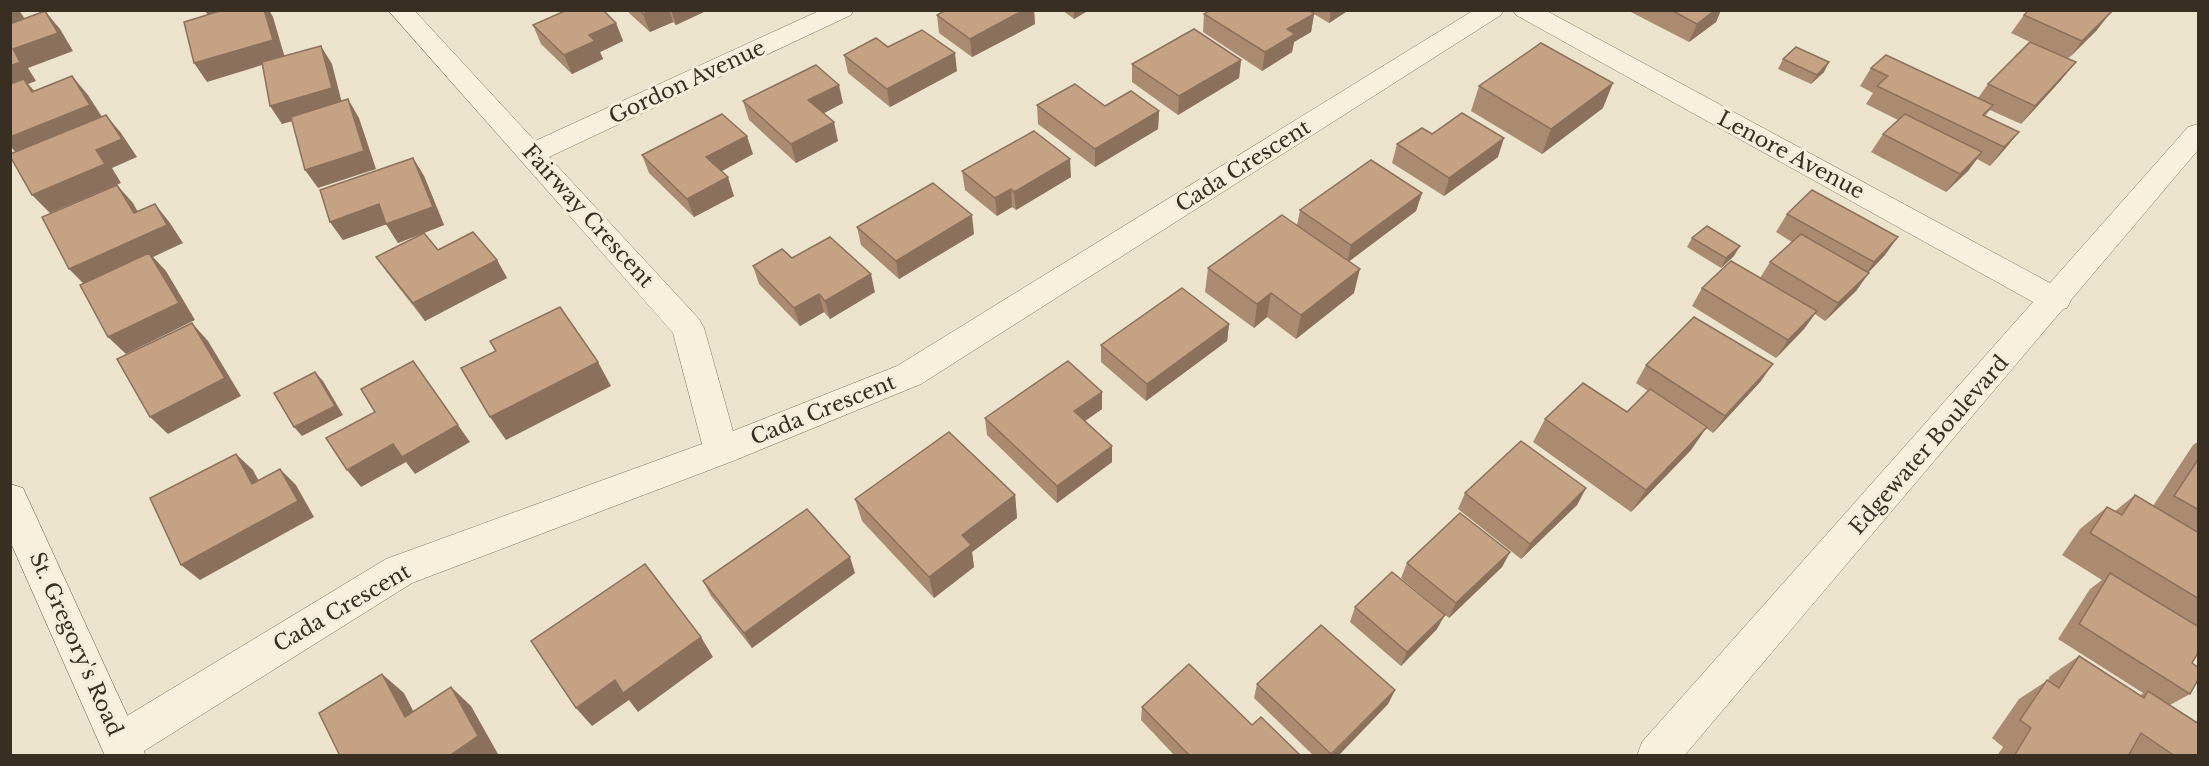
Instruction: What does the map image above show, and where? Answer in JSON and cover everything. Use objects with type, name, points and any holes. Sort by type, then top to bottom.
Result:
[{"type":"street","name":"Fairway Crescent","points":[[400,10],[688,328],[721,451]]},
{"type":"street","name":"Gordon Avenue","points":[[532,154],[842,10]]},
{"type":"street","name":"Cada Crescent","points":[[123,749],[399,571],[721,451],[909,375],[1492,10]]},
{"type":"street","name":"Lenore Avenue","points":[[1525,10],[2056,300]]},
{"type":"street","name":"Edgewater Boulevard","points":[[1657,756],[2199,133]]},
{"type":"street","name":"St. Gregory's Road","points":[[10,499],[123,749]]},
{"type":"building","points":[[223,10],[264,10],[273,40],[194,63],[184,22]]},
{"type":"building","points":[[567,10],[603,10],[616,23],[589,35],[595,41],[564,55],[533,25]]},
{"type":"building","points":[[946,10],[1024,10],[970,39],[937,15]]},
{"type":"building","points":[[1211,10],[1309,10],[1314,14],[1287,29],[1295,34],[1265,52],[1204,14]]},
{"type":"building","points":[[1671,10],[1715,10],[1697,24]]},
{"type":"building","points":[[2029,10],[2108,10],[2111,12],[2082,41],[2024,15]]},
{"type":"building","points":[[45,11],[58,33],[13,49],[20,62],[10,66],[10,24]]},
{"type":"building","points":[[1194,29],[1241,60],[1179,96],[1132,64]]},
{"type":"building","points":[[922,30],[955,53],[887,89],[844,55],[876,38],[888,47]]},
{"type":"building","points":[[2030,42],[2076,62],[2035,106],[1988,84]]},
{"type":"building","points":[[1541,43],[1613,83],[1551,129],[1479,86]]},
{"type":"building","points":[[321,46],[332,88],[270,106],[262,62]]},
{"type":"building","points":[[1796,47],[1829,62],[1817,75],[1783,59]]},
{"type":"building","points":[[1886,55],[1993,105],[1983,115],[2019,132],[2004,147],[1877,86],[1888,76],[1871,68]]},
{"type":"building","points":[[816,65],[839,85],[808,100],[834,122],[791,144],[743,101]]},
{"type":"building","points":[[72,76],[90,105],[10,137],[10,84],[24,79],[32,92]]},
{"type":"building","points":[[1075,84],[1105,106],[1131,91],[1159,111],[1095,149],[1037,105]]},
{"type":"building","points":[[348,99],[364,151],[305,170],[291,117]]},
{"type":"building","points":[[1462,113],[1504,138],[1449,178],[1397,144],[1422,128],[1432,134]]},
{"type":"building","points":[[722,114],[747,136],[706,157],[728,177],[687,199],[642,155]]},
{"type":"building","points":[[1905,114],[1982,152],[1960,174],[1883,134]]},
{"type":"building","points":[[106,115],[122,139],[96,150],[105,164],[32,195],[10,154]]},
{"type":"building","points":[[1034,131],[1070,159],[1014,192],[1011,189],[995,198],[962,171]]},
{"type":"building","points":[[413,158],[433,207],[386,224],[379,204],[330,222],[320,190]]},
{"type":"building","points":[[1371,160],[1422,193],[1351,245],[1300,210]]},
{"type":"building","points":[[933,183],[972,215],[896,261],[857,227]]},
{"type":"building","points":[[117,185],[134,213],[155,204],[167,225],[69,269],[42,217]]},
{"type":"building","points":[[1812,190],[1898,237],[1874,262],[1787,214]]},
{"type":"building","points":[[1282,215],[1360,269],[1301,315],[1271,293],[1257,304],[1208,268]]},
{"type":"building","points":[[1707,226],[1740,246],[1726,258],[1692,238]]},
{"type":"building","points":[[473,232],[497,260],[413,303],[376,257],[424,233],[438,250]]},
{"type":"building","points":[[1801,234],[1869,273],[1838,303],[1770,262]]},
{"type":"building","points":[[830,237],[871,274],[825,301],[819,294],[794,308],[753,266],[782,249],[792,258]]},
{"type":"building","points":[[149,253],[179,303],[108,337],[80,285]]},
{"type":"building","points":[[1731,261],[1817,311],[1788,340],[1702,288]]},
{"type":"building","points":[[1182,288],[1229,324],[1147,384],[1101,345]]},
{"type":"building","points":[[560,307],[598,362],[490,417],[461,368],[496,351],[490,341]]},
{"type":"building","points":[[1694,317],[1773,364],[1725,416],[1646,365]]},
{"type":"building","points":[[192,323],[225,378],[150,417],[117,359]]},
{"type":"building","points":[[413,361],[458,425],[402,457],[393,444],[347,470],[326,438],[375,412],[361,389]]},
{"type":"building","points":[[1068,361],[1102,392],[1074,411],[1112,446],[1057,486],[985,418]]},
{"type":"building","points":[[315,372],[335,406],[294,427],[274,393]]},
{"type":"building","points":[[1583,383],[1627,412],[1650,389],[1707,427],[1646,490],[1545,419]]},
{"type":"building","points":[[949,432],[1015,495],[962,535],[971,545],[929,577],[855,499]]},
{"type":"building","points":[[1521,441],[1586,488],[1530,544],[1465,493]]},
{"type":"building","points":[[236,454],[252,484],[280,469],[298,501],[181,565],[150,498]]},
{"type":"building","points":[[2199,458],[2199,510],[2174,496]]},
{"type":"building","points":[[2135,495],[2199,533],[2199,599],[2090,533],[2107,507],[2122,515]]},
{"type":"building","points":[[807,509],[850,557],[744,633],[703,581]]},
{"type":"building","points":[[1460,513],[1510,552],[1456,603],[1407,563]]},
{"type":"building","points":[[645,564],[701,637],[623,693],[615,680],[576,708],[531,641]]},
{"type":"building","points":[[1392,572],[1445,615],[1407,652],[1355,607]]},
{"type":"building","points":[[2110,573],[2199,627],[2199,651],[2192,663],[2199,668],[2199,678],[2190,694],[2079,624]]},
{"type":"building","points":[[1321,625],[1395,690],[1331,754],[1257,684]]},
{"type":"building","points":[[2079,656],[2144,698],[2148,691],[2199,724],[2199,756],[2175,756],[2141,733],[2128,756],[2014,756],[2031,728],[2020,720],[2047,680],[2059,688]]},
{"type":"building","points":[[1189,664],[1252,725],[1261,717],[1301,756],[1190,756],[1142,707]]},
{"type":"building","points":[[382,674],[405,717],[451,687],[478,736],[449,756],[340,756],[319,713]]}]
